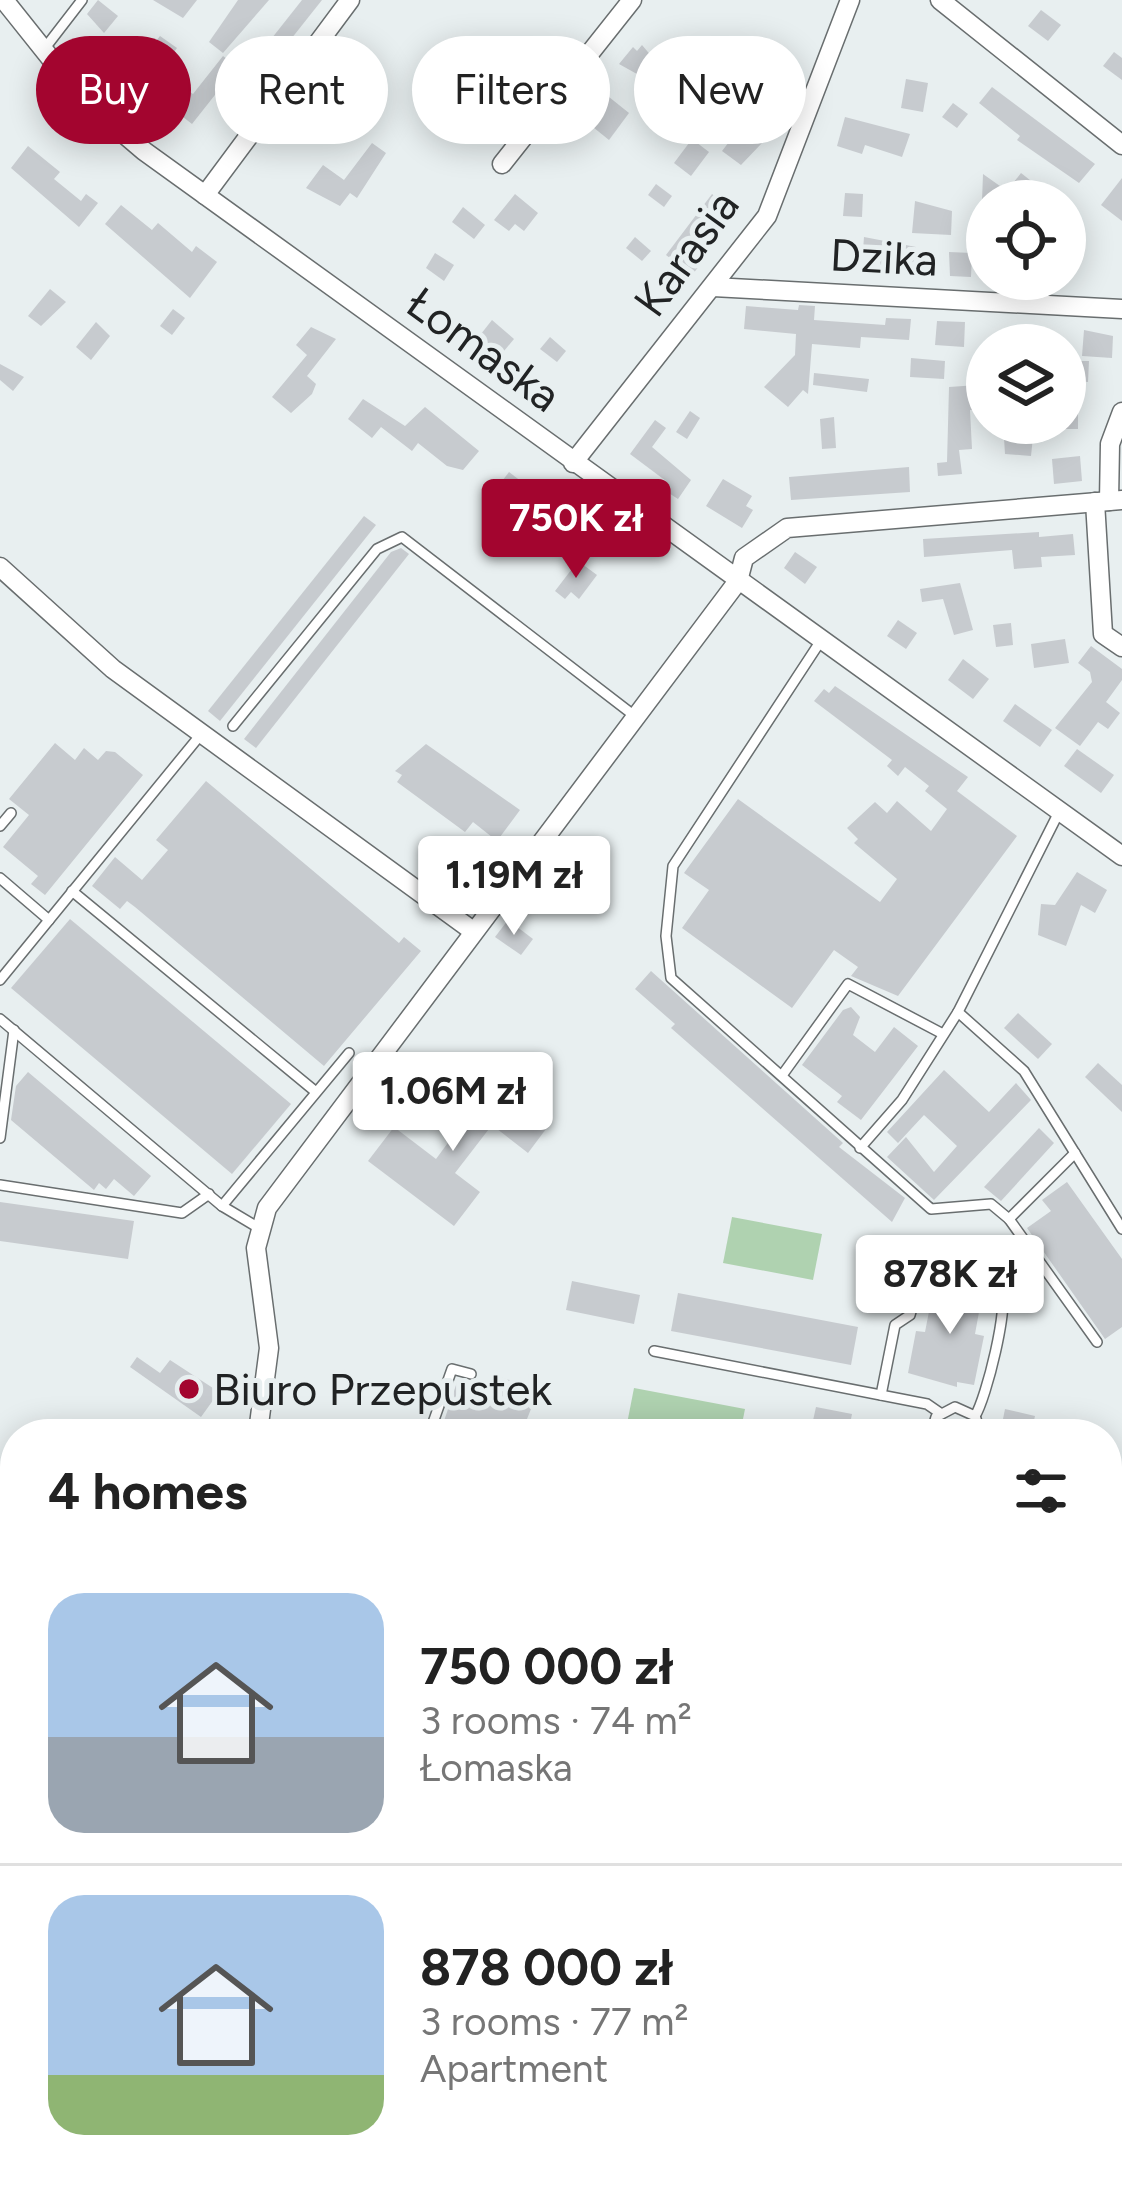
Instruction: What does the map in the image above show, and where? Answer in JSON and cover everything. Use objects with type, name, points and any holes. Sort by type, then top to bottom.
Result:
[{"type":"street","name":"Łomaska","points":[[4,0],[36,41]]},
{"type":"street","points":[[206,194],[350,0]]},
{"type":"street","points":[[502,164],[632,0]]},
{"type":"street","name":"Karasia","points":[[573,463],[767,216],[850,0]]},
{"type":"street","points":[[940,0],[1122,145]]},
{"type":"street","name":"Łomaska","points":[[138,144],[820,642],[1122,856]]},
{"type":"street","name":"Dzika","points":[[713,286],[1122,309]]},
{"type":"street","points":[[1122,412],[1110,444],[1102,634],[1122,647]]},
{"type":"street","points":[[260,1419],[269,1348],[256,1264],[259,1228],[280,1187],[737,581],[744,558],[787,527],[1109,501]]},
{"type":"street","points":[[0,567],[113,669],[473,931]]},
{"type":"lane","points":[[54,36],[82,0]]},
{"type":"lane","points":[[233,726],[376,549],[402,537],[636,717]]},
{"type":"lane","points":[[820,642],[669,874],[671,978],[931,1209],[991,1204],[1009,1219],[1097,1342]]},
{"type":"lane","points":[[0,980],[202,733]]},
{"type":"lane","points":[[860,1148],[902,1100],[958,1012],[1058,812]]},
{"type":"lane","points":[[0,826],[11,813]]},
{"type":"lane","points":[[0,878],[49,920]]},
{"type":"lane","points":[[72,891],[316,1092]]},
{"type":"lane","points":[[783,1074],[848,984],[944,1034]]},
{"type":"lane","points":[[958,1012],[1024,1071],[1122,1229]]},
{"type":"lane","points":[[0,1018],[222,1206],[259,1228]]},
{"type":"lane","points":[[0,1138],[14,1030]]},
{"type":"lane","points":[[222,1206],[349,1052]]},
{"type":"lane","points":[[1009,1219],[1075,1153]]},
{"type":"lane","points":[[0,1185],[182,1213],[208,1194]]},
{"type":"lane","points":[[881,1395],[895,1325],[910,1315],[922,1273],[941,1266],[983,1275],[999,1284],[1004,1296],[987,1388],[976,1419]]},
{"type":"lane","points":[[654,1351],[927,1403],[940,1413]]},
{"type":"lane","points":[[434,1419],[452,1369],[471,1374]]},
{"type":"lane","points":[[937,1419],[955,1407],[975,1416]]},
{"type":"green space","points":[[732,1217],[822,1234],[813,1280],[723,1263]]},
{"type":"green space","points":[[634,1388],[745,1409],[743,1419],[628,1419]]},
{"type":"building","points":[[98,0],[118,16],[104,33],[87,14]]},
{"type":"building","points":[[153,0],[197,0],[183,18]]},
{"type":"building","points":[[238,0],[269,0],[238,36],[215,36],[215,47],[209,42]]},
{"type":"building","points":[[302,0],[322,0],[293,36],[274,36]]},
{"type":"building","points":[[1041,10],[1061,25],[1048,41],[1028,26]]},
{"type":"building","points":[[634,48],[634,72],[619,64]]},
{"type":"building","points":[[1114,52],[1122,58],[1122,80],[1103,66]]},
{"type":"building","points":[[215,66],[215,95],[192,124],[193,94]]},
{"type":"building","points":[[906,79],[928,83],[923,112],[901,108]]},
{"type":"building","points":[[992,87],[1095,164],[1082,180],[1075,180],[1017,140],[1020,136],[979,103]]},
{"type":"building","points":[[610,98],[629,113],[610,139]]},
{"type":"building","points":[[953,103],[968,114],[957,128],[942,117]]},
{"type":"building","points":[[845,117],[910,134],[902,157],[865,145],[862,154],[837,146]]},
{"type":"building","points":[[371,144],[386,153],[357,198],[350,193],[340,206],[306,188],[323,165],[344,180]]},
{"type":"building","points":[[688,144],[699,144],[709,152],[691,176],[674,163]]},
{"type":"building","points":[[727,144],[761,144],[741,165],[722,151]]},
{"type":"building","points":[[28,146],[60,172],[54,179],[81,201],[86,194],[98,203],[79,227],[11,168]]},
{"type":"building","points":[[1122,178],[1122,221],[1101,205]]},
{"type":"building","points":[[656,184],[672,196],[664,207],[648,195]]},
{"type":"building","points":[[845,193],[863,194],[862,217],[843,216]]},
{"type":"building","points":[[515,194],[538,213],[524,231],[515,224],[509,231],[494,220]]},
{"type":"building","points":[[712,194],[732,210],[701,249],[708,255],[692,275],[666,255]]},
{"type":"building","points":[[915,201],[952,211],[951,235],[912,233]]},
{"type":"building","points":[[121,205],[152,230],[158,223],[192,252],[196,246],[217,262],[190,298],[105,224]]},
{"type":"building","points":[[463,207],[485,225],[474,239],[452,222]]},
{"type":"building","points":[[635,237],[651,251],[642,261],[626,248]]},
{"type":"building","points":[[864,237],[916,247],[913,276],[882,272],[879,255],[863,250]]},
{"type":"building","points":[[949,252],[966,253],[966,277],[950,276]]},
{"type":"building","points":[[435,253],[454,265],[444,281],[426,268]]},
{"type":"building","points":[[50,289],[66,302],[41,326],[28,316]]},
{"type":"building","points":[[799,305],[815,306],[814,320],[885,325],[886,318],[911,319],[909,340],[861,337],[860,348],[812,344],[808,394],[803,390],[788,407],[764,387],[795,355],[796,334],[744,329],[746,306],[798,310]]},
{"type":"building","points":[[173,309],[185,318],[172,335],[160,326]]},
{"type":"building","points":[[492,320],[514,339],[499,357],[477,339]]},
{"type":"building","points":[[937,321],[965,322],[964,347],[935,345]]},
{"type":"building","points":[[96,322],[110,336],[91,360],[76,347]]},
{"type":"building","points":[[311,327],[336,339],[307,376],[316,384],[312,394],[291,413],[272,397],[307,355],[296,345]]},
{"type":"building","points":[[1086,330],[1113,336],[1112,358],[1086,356]]},
{"type":"building","points":[[550,337],[566,351],[557,362],[540,349]]},
{"type":"building","points":[[911,358],[945,361],[944,379],[910,377]]},
{"type":"building","points":[[0,364],[24,377],[13,391],[0,380]]},
{"type":"building","points":[[814,373],[869,379],[867,392],[813,385]]},
{"type":"building","points":[[966,386],[966,444],[972,444],[972,449],[959,450],[962,474],[938,476],[937,463],[947,462],[949,387]]},
{"type":"building","points":[[363,399],[405,426],[425,407],[479,451],[463,470],[447,466],[418,443],[412,451],[381,427],[372,438],[348,419]]},
{"type":"building","points":[[690,411],[700,418],[687,439],[676,432]]},
{"type":"building","points":[[834,417],[836,448],[822,449],[820,419]]},
{"type":"building","points":[[655,420],[666,428],[652,447],[691,480],[678,499],[661,488],[666,481],[630,454]]},
{"type":"building","points":[[1004,444],[1032,444],[1031,456],[1005,454]]},
{"type":"building","points":[[1080,456],[1082,481],[1054,484],[1052,459]]},
{"type":"building","points":[[909,467],[910,492],[791,500],[789,477]]},
{"type":"building","points":[[509,472],[539,495],[524,516],[493,493]]},
{"type":"building","points":[[723,479],[752,496],[746,506],[753,510],[742,528],[706,506]]},
{"type":"building","points":[[584,510],[616,534],[605,548],[597,542],[589,552],[566,534]]},
{"type":"building","points":[[364,516],[376,525],[220,721],[208,711]]},
{"type":"building","points":[[538,522],[553,533],[536,554],[522,543]]},
{"type":"building","points":[[1039,532],[1039,537],[1073,534],[1075,555],[1041,557],[1042,567],[1014,569],[1012,550],[924,557],[923,539]]},
{"type":"building","points":[[401,548],[409,554],[256,748],[244,739],[391,552]]},
{"type":"building","points":[[795,552],[817,567],[805,584],[784,568]]},
{"type":"building","points":[[578,561],[597,575],[579,599],[571,592],[565,599],[555,591]]},
{"type":"building","points":[[960,583],[973,630],[954,635],[943,599],[922,602],[920,589]]},
{"type":"building","points":[[898,620],[917,633],[906,649],[887,636]]},
{"type":"building","points":[[1011,623],[1013,645],[996,647],[993,625]]},
{"type":"building","points":[[1065,639],[1069,663],[1034,668],[1031,644]]},
{"type":"building","points":[[1091,646],[1122,669],[1122,680],[1106,702],[1120,713],[1108,729],[1098,722],[1080,746],[1055,728],[1092,682],[1090,672],[1078,663]]},
{"type":"building","points":[[963,659],[989,679],[973,699],[948,680]]},
{"type":"building","points":[[835,686],[968,777],[957,791],[1017,836],[898,996],[851,976],[858,967],[834,950],[792,1008],[682,928],[709,890],[684,873],[738,799],[880,902],[897,879],[854,843],[858,839],[847,828],[875,802],[887,813],[897,801],[931,831],[947,809],[925,791],[929,786],[905,767],[898,776],[887,766],[892,760],[814,701],[824,689],[829,693]]},
{"type":"building","points":[[1015,704],[1052,730],[1040,747],[1003,721]]},
{"type":"building","points":[[55,743],[75,760],[84,748],[98,760],[106,751],[115,752],[143,775],[45,895],[31,884],[38,876],[3,847],[29,815],[9,799]]},
{"type":"building","points":[[426,744],[520,810],[497,841],[473,822],[465,832],[397,782],[402,775],[395,771]]},
{"type":"building","points":[[1077,749],[1114,775],[1101,793],[1064,766]]},
{"type":"building","points":[[206,781],[399,943],[404,937],[421,951],[324,1066],[135,907],[127,901],[120,909],[92,886],[115,857],[142,880],[168,850],[156,840]]},
{"type":"building","points":[[1077,872],[1107,890],[1095,913],[1081,905],[1066,946],[1038,935],[1041,904],[1055,905]]},
{"type":"building","points":[[70,919],[291,1104],[232,1174],[11,988]]},
{"type":"building","points":[[508,920],[533,939],[521,955],[495,937]]},
{"type":"building","points":[[651,971],[843,1143],[839,1147],[905,1198],[892,1222],[671,1028],[675,1024],[635,989]]},
{"type":"building","points":[[851,1007],[860,1017],[853,1035],[875,1052],[894,1027],[918,1046],[861,1120],[837,1102],[842,1096],[802,1065],[843,1010]]},
{"type":"building","points":[[1018,1013],[1052,1044],[1038,1059],[1004,1028]]},
{"type":"building","points":[[1098,1063],[1122,1085],[1122,1112],[1085,1077]]},
{"type":"building","points":[[944,1070],[989,1112],[1016,1083],[1031,1100],[934,1200],[887,1157],[906,1137],[934,1172],[957,1146],[924,1115],[898,1143],[887,1132]]},
{"type":"building","points":[[28,1072],[151,1176],[134,1196],[114,1179],[106,1189],[99,1183],[94,1190],[11,1120],[16,1086]]},
{"type":"building","points":[[485,1083],[546,1129],[528,1153],[492,1125],[455,1173],[480,1192],[454,1226],[368,1161],[394,1127],[436,1159],[472,1110],[467,1106]]},
{"type":"building","points":[[1039,1128],[1054,1143],[1001,1201],[984,1187]]},
{"type":"building","points":[[1067,1182],[1122,1259],[1122,1327],[1105,1339],[1027,1228],[1051,1211],[1042,1200]]},
{"type":"building","points":[[0,1202],[134,1221],[128,1259],[0,1241]]},
{"type":"building","points":[[572,1281],[640,1295],[634,1324],[566,1310]]},
{"type":"building","points":[[935,1281],[983,1290],[975,1334],[984,1336],[974,1385],[957,1382],[957,1387],[908,1373],[916,1331],[925,1332]]},
{"type":"building","points":[[678,1293],[858,1327],[851,1365],[671,1331]]},
{"type":"building","name":"Biuro Przepustek","points":[[137,1357],[160,1373],[170,1360],[219,1392],[201,1417],[130,1367]]},
{"type":"building","points":[[493,1375],[539,1389],[527,1419],[445,1419],[457,1382],[488,1391]]},
{"type":"building","points":[[816,1407],[852,1414],[851,1419],[813,1419]]},
{"type":"building","points":[[1005,1409],[1035,1416],[1034,1419],[1003,1419]]},
{"type":"place","name":"Biuro Przepustek","points":[[189,1389]]}]
